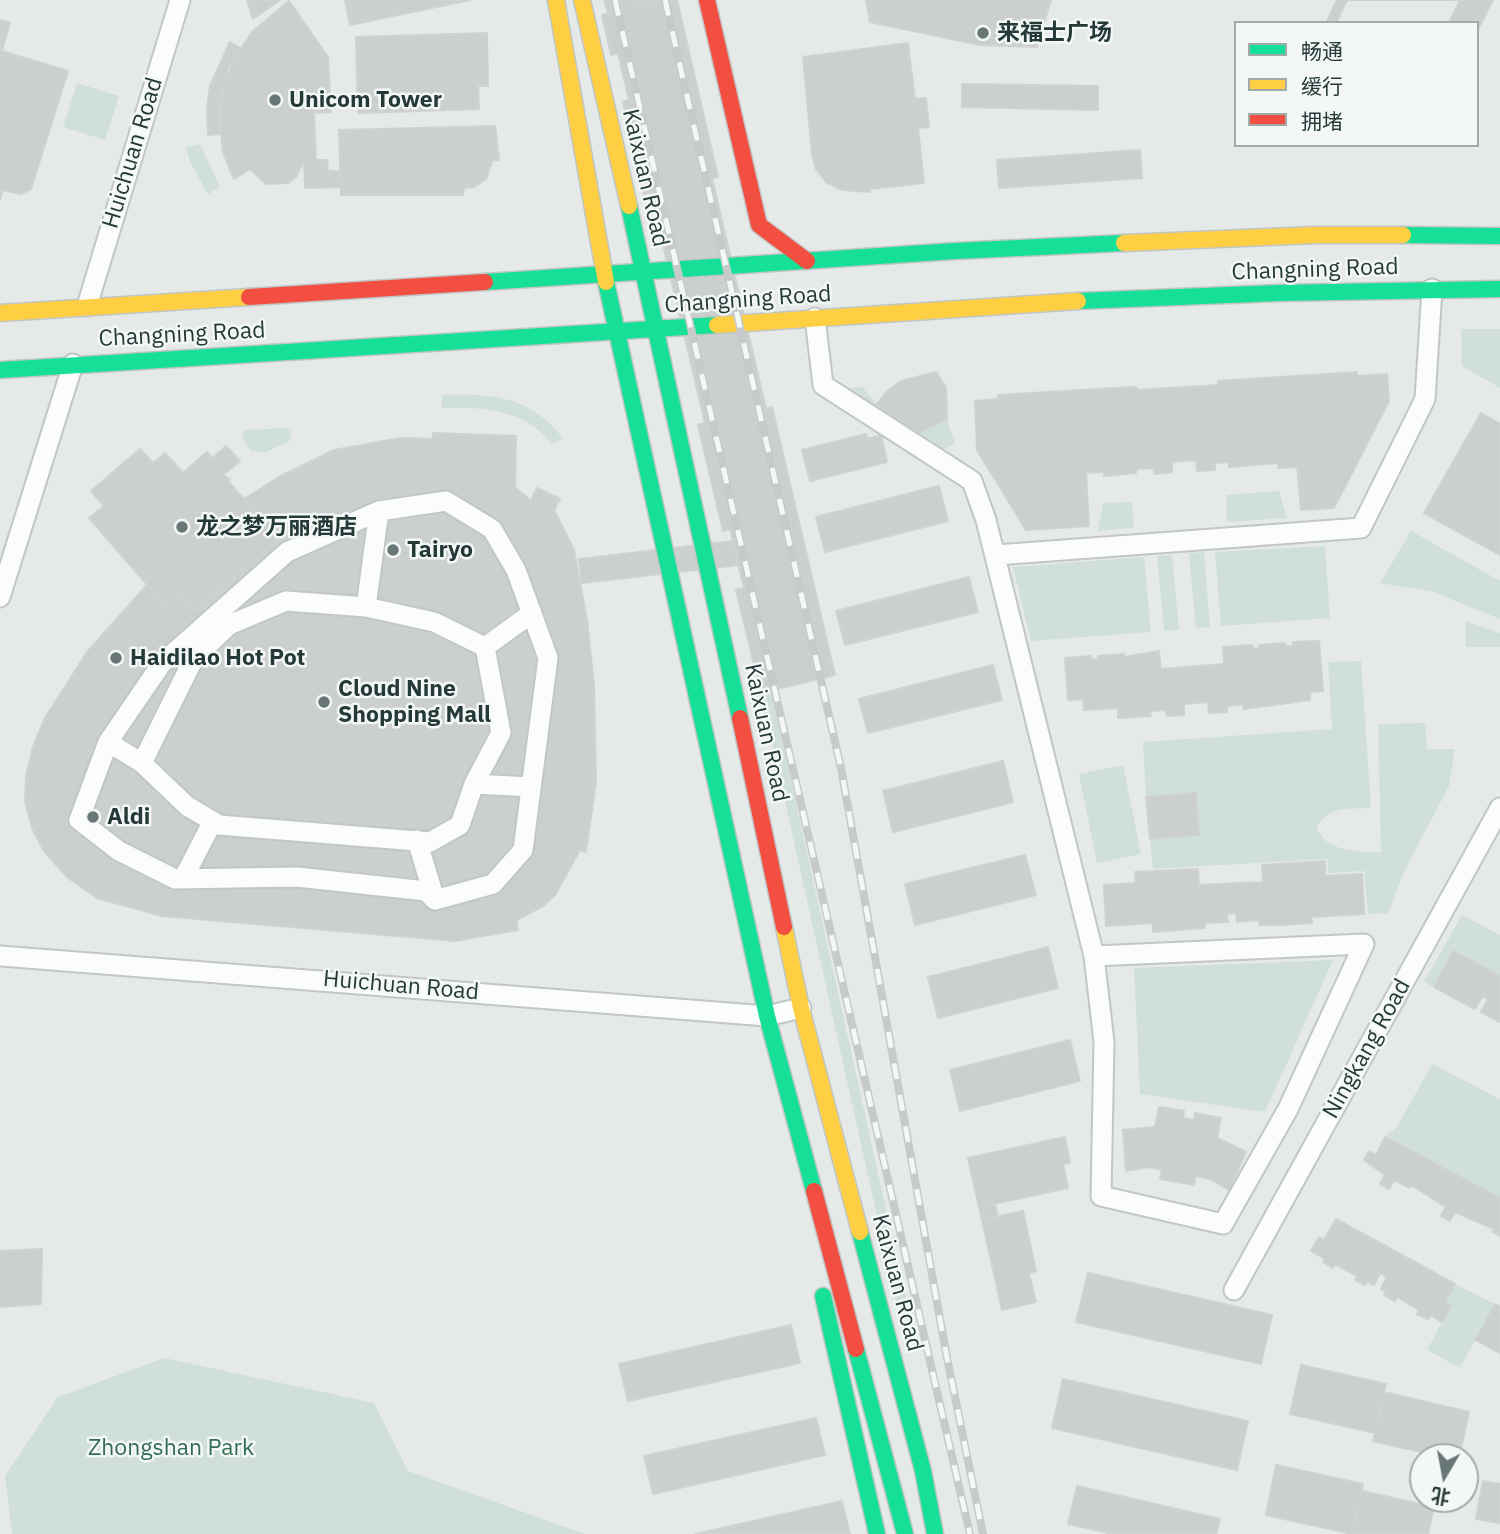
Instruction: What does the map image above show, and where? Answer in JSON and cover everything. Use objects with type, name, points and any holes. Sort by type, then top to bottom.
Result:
[{"type":"street","name":"Huichuan Road","points":[[87,306],[180,0]]},
{"type":"street","points":[[556,0],[604,274],[767,1016],[905,1534]]},
{"type":"street","name":"Kaixuan Road","points":[[582,0],[657,329],[801,1008],[923,1471],[944,1534]]},
{"type":"street","points":[[707,0],[759,225],[807,261]]},
{"type":"street","name":"Changning Road","points":[[0,313],[807,261],[1315,235],[1500,236]]},
{"type":"street","name":"Changning Road","points":[[0,370],[617,333],[992,305],[1432,289],[1500,289]]},
{"type":"street","points":[[996,555],[1361,528],[1425,399],[1432,289]]},
{"type":"street","points":[[815,318],[823,385],[972,481],[996,555],[1022,672],[1080,891],[1094,956],[1104,1042],[1101,1196],[1223,1224],[1288,1109],[1364,944],[1094,956]]},
{"type":"street","points":[[0,597],[73,364]]},
{"type":"street","points":[[446,501],[492,529],[516,570],[548,658],[523,850],[493,884],[435,900],[426,891],[297,877],[175,879],[118,851],[79,820],[108,742],[162,663],[287,552],[380,511],[446,501]]},
{"type":"street","points":[[366,607],[380,511]]},
{"type":"street","points":[[142,763],[194,658],[229,625],[286,601],[366,607],[434,622],[485,647]]},
{"type":"street","points":[[485,647],[532,613]]},
{"type":"street","points":[[108,742],[142,763],[187,806],[219,825],[430,842],[460,825],[474,783],[501,733],[485,647]]},
{"type":"street","points":[[474,783],[531,787]]},
{"type":"street","name":"Ningkang Road","points":[[1234,1290],[1500,808]]},
{"type":"street","points":[[183,879],[213,821]]},
{"type":"street","points":[[417,841],[435,900]]},
{"type":"street","name":"Huichuan Road","points":[[0,956],[767,1016],[801,1008]]},
{"type":"street","points":[[777,1053],[790,1149],[814,1255]]},
{"type":"street","points":[[820,1282],[877,1534]]},
{"type":"street","name":"Kaixuan Road","points":[[923,1471],[935,1534]]},
{"type":"green space","points":[[77,83],[119,96],[105,140],[63,127]]},
{"type":"green space","points":[[200,144],[220,187],[208,194],[190,162],[186,147]]},
{"type":"green space","points":[[1461,329],[1500,329],[1500,388],[1462,366]]},
{"type":"green space","points":[[862,387],[877,404],[917,433],[947,419],[955,444],[937,452],[861,406],[845,388]]},
{"type":"green space","points":[[442,395],[478,395],[509,400],[536,413],[563,438],[552,444],[529,423],[503,412],[442,408]]},
{"type":"green space","points":[[286,428],[291,432],[291,440],[264,453],[251,451],[242,438],[245,430]]},
{"type":"green space","points":[[1279,491],[1287,518],[1227,522],[1226,495]]},
{"type":"green space","points":[[1132,502],[1134,528],[1098,531],[1103,503]]},
{"type":"green space","points":[[1411,531],[1500,581],[1500,619],[1433,592],[1380,583]]},
{"type":"green space","points":[[1325,546],[1330,618],[1221,626],[1215,552]]},
{"type":"green space","points":[[1204,552],[1210,627],[1196,628],[1189,553]]},
{"type":"green space","points":[[1172,555],[1179,630],[1164,631],[1157,556]]},
{"type":"green space","points":[[1144,557],[1151,632],[1031,641],[1013,567]]},
{"type":"green space","points":[[1465,621],[1500,633],[1500,647],[1466,647]]},
{"type":"green space","points":[[1361,661],[1371,808],[1340,810],[1327,815],[1317,827],[1327,841],[1343,849],[1381,852],[1378,724],[1425,723],[1427,749],[1455,749],[1449,786],[1405,870],[1388,913],[1368,914],[1364,871],[1328,873],[1327,859],[1153,869],[1150,839],[1199,835],[1196,793],[1146,797],[1143,742],[1332,729],[1328,662]]},
{"type":"green space","points":[[771,690],[907,1304],[897,1306],[761,693]]},
{"type":"green space","points":[[1123,765],[1141,854],[1097,863],[1079,774]]},
{"type":"green space","points":[[1462,915],[1500,935],[1500,976],[1453,951],[1434,987],[1424,982]]},
{"type":"green space","points":[[1333,960],[1265,1112],[1140,1094],[1134,968]]},
{"type":"green space","points":[[1432,1064],[1500,1099],[1500,1198],[1385,1137],[1397,1127]]},
{"type":"green space","points":[[1455,1284],[1495,1304],[1460,1368],[1427,1350],[1450,1307],[1445,1303]]},
{"type":"green space","name":"Zhongshan Park","points":[[164,1358],[374,1403],[408,1471],[585,1534],[12,1534],[5,1476],[58,1397]]},
{"type":"building","points":[[247,0],[280,0],[253,19]]},
{"type":"building","points":[[345,0],[470,0],[350,25]]},
{"type":"building","points":[[604,0],[665,0],[608,13]]},
{"type":"building","points":[[665,0],[677,0],[718,177],[712,178],[766,409],[772,407],[835,675],[761,693],[736,590],[744,588],[730,529],[723,531],[698,425],[705,423],[651,192],[644,194],[623,102],[629,100],[618,53],[611,55],[602,15]]},
{"type":"building","name":"来福士广场","points":[[866,0],[1051,0],[1037,47],[980,45],[870,22]]},
{"type":"building","points":[[1337,0],[1460,0],[1450,21],[1327,21]]},
{"type":"building","points":[[1347,0],[1493,0],[1479,27],[1479,21],[1337,21]]},
{"type":"building","name":"Unicom Tower","points":[[289,1],[328,57],[331,112],[314,113],[316,160],[327,160],[328,171],[340,171],[341,187],[305,188],[304,160],[296,177],[288,183],[266,184],[250,169],[234,179],[223,152],[219,111],[228,68],[252,32]]},
{"type":"building","points":[[0,20],[10,23],[2,51],[68,71],[31,189],[21,194],[3,190],[0,199]]},
{"type":"building","points":[[487,33],[488,86],[478,86],[479,109],[358,113],[356,37]]},
{"type":"building","points":[[230,42],[240,48],[222,89],[220,134],[208,135],[210,86]]},
{"type":"building","points":[[908,43],[915,99],[926,98],[929,127],[918,128],[924,183],[869,189],[870,192],[842,190],[826,182],[816,169],[812,154],[803,57]]},
{"type":"building","points":[[962,84],[1098,86],[1098,110],[962,107]]},
{"type":"building","points":[[495,126],[499,160],[493,160],[486,179],[474,187],[464,188],[463,195],[341,195],[339,130]]},
{"type":"building","points":[[1140,150],[1142,178],[999,188],[997,160]]},
{"type":"building","points":[[936,372],[946,387],[947,419],[917,433],[877,404],[887,391],[901,381]]},
{"type":"building","points":[[1357,372],[1357,376],[1387,374],[1389,401],[1334,508],[1301,510],[1297,467],[1278,468],[1278,463],[1229,467],[1229,462],[1215,463],[1215,470],[1197,471],[1196,460],[1172,462],[1172,472],[1154,474],[1154,468],[1104,476],[1104,472],[1086,473],[1089,526],[1026,530],[977,450],[975,401],[998,399],[998,395],[1219,385],[1218,381]]},
{"type":"building","points":[[1481,413],[1500,424],[1500,555],[1424,513]]},
{"type":"building","name":"Cloud Nine Shopping Mall","points":[[433,433],[516,436],[515,487],[531,501],[537,488],[560,499],[554,510],[574,550],[587,620],[594,685],[596,781],[586,852],[580,850],[555,895],[543,906],[516,921],[518,930],[455,941],[162,916],[97,898],[67,877],[44,851],[32,828],[25,801],[26,776],[33,747],[45,718],[87,652],[147,585],[165,605],[179,593],[195,611],[279,540],[244,499],[279,477],[334,450],[401,438],[433,439]]},
{"type":"building","points":[[866,434],[867,439],[881,435],[887,462],[810,481],[802,450]]},
{"type":"building","name":"龙之梦万丽酒店","points":[[226,446],[240,461],[223,475],[230,479],[228,481],[279,540],[195,611],[179,593],[165,605],[89,518],[104,506],[91,491],[140,449],[153,463],[165,453],[183,473],[207,452],[211,456],[210,460]]},
{"type":"building","points":[[939,486],[948,521],[825,552],[816,517]]},
{"type":"building","points":[[733,541],[738,565],[582,583],[579,559]]},
{"type":"building","points":[[969,577],[978,612],[845,645],[836,611]]},
{"type":"building","points":[[1319,641],[1323,691],[1310,692],[1310,700],[1244,709],[1243,704],[1227,706],[1227,712],[1209,713],[1208,702],[1184,704],[1184,715],[1167,716],[1166,710],[1150,711],[1151,716],[1118,718],[1118,708],[1084,710],[1083,699],[1068,700],[1065,658],[1091,656],[1091,659],[1098,659],[1098,656],[1124,654],[1124,657],[1159,651],[1161,669],[1224,664],[1223,647],[1252,645],[1253,649],[1260,648],[1259,645],[1285,643],[1286,646],[1293,646],[1293,642]]},
{"type":"building","points":[[993,665],[1002,700],[868,733],[859,699]]},
{"type":"building","points":[[1003,761],[1013,802],[893,832],[883,791]]},
{"type":"building","points":[[1196,793],[1199,835],[1150,839],[1146,797]]},
{"type":"building","points":[[1025,855],[1036,895],[915,925],[905,884]]},
{"type":"building","points":[[1325,861],[1325,876],[1362,874],[1364,914],[1311,917],[1312,923],[1259,925],[1259,920],[1237,922],[1236,913],[1227,914],[1228,922],[1205,923],[1205,928],[1153,932],[1153,923],[1106,926],[1104,885],[1136,883],[1135,872],[1198,869],[1199,885],[1263,882],[1262,865]]},
{"type":"building","points":[[1048,947],[1058,988],[938,1018],[928,977]]},
{"type":"building","points":[[1453,951],[1500,976],[1500,1022],[1481,1012],[1488,999],[1483,996],[1475,1009],[1434,987]]},
{"type":"building","points":[[1070,1040],[1080,1081],[960,1111],[950,1070]]},
{"type":"building","points":[[1159,1107],[1184,1111],[1183,1118],[1194,1120],[1195,1113],[1221,1118],[1217,1138],[1246,1152],[1229,1190],[1210,1179],[1196,1176],[1194,1185],[1160,1179],[1162,1170],[1148,1167],[1126,1171],[1123,1130],[1155,1127]]},
{"type":"building","points":[[1065,1137],[1070,1163],[1063,1164],[1068,1188],[979,1207],[968,1158]]},
{"type":"building","points":[[1385,1137],[1500,1198],[1500,1236],[1493,1232],[1494,1229],[1455,1212],[1450,1221],[1441,1216],[1446,1207],[1411,1185],[1410,1188],[1394,1180],[1389,1189],[1380,1184],[1385,1175],[1364,1160],[1369,1151],[1376,1155]]},
{"type":"building","points":[[995,1204],[998,1217],[982,1220],[979,1207]]},
{"type":"building","points":[[1023,1211],[1036,1271],[1029,1273],[1036,1302],[1002,1310],[982,1220]]},
{"type":"building","points":[[1336,1219],[1455,1284],[1445,1303],[1451,1306],[1442,1322],[1430,1315],[1428,1319],[1417,1314],[1419,1310],[1397,1297],[1395,1301],[1384,1295],[1386,1292],[1381,1289],[1387,1277],[1380,1273],[1374,1285],[1367,1282],[1365,1285],[1355,1280],[1357,1276],[1335,1264],[1333,1268],[1323,1262],[1325,1259],[1311,1251],[1319,1237],[1324,1240]]},
{"type":"building","points":[[42,1249],[41,1304],[0,1307],[0,1251]]},
{"type":"building","points":[[1088,1273],[1272,1315],[1261,1364],[1076,1322]]},
{"type":"building","points":[[1495,1304],[1500,1307],[1500,1353],[1476,1340]]},
{"type":"building","points":[[791,1325],[800,1363],[628,1401],[619,1364]]},
{"type":"building","points":[[1301,1365],[1386,1384],[1375,1433],[1290,1414]]},
{"type":"building","points":[[1063,1379],[1248,1421],[1237,1470],[1052,1428]]},
{"type":"building","points":[[1384,1392],[1469,1412],[1462,1443],[1409,1443],[1409,1449],[1373,1441]]},
{"type":"building","points":[[816,1418],[825,1455],[653,1494],[644,1456]]},
{"type":"building","points":[[1276,1465],[1363,1484],[1352,1534],[1266,1515]]},
{"type":"building","points":[[1483,1481],[1500,1484],[1500,1523],[1476,1519]]},
{"type":"building","points":[[1077,1486],[1220,1519],[1216,1534],[1113,1534],[1068,1524]]},
{"type":"building","points":[[1362,1491],[1409,1501],[1409,1513],[1433,1513],[1428,1534],[1352,1534]]},
{"type":"building","points":[[842,1501],[850,1534],[696,1534]]},
{"type":"railway","points":[[615,0],[970,1534]]},
{"type":"railway","points":[[665,0],[841,768],[947,1358],[983,1534]]},
{"type":"traffic: fast","points":[[629,206],[740,718]]},
{"type":"traffic: fast","points":[[1403,235],[1500,236]]},
{"type":"traffic: fast","points":[[485,282],[955,251],[1124,243]]},
{"type":"traffic: fast","points":[[606,282],[767,1016],[814,1191]]},
{"type":"traffic: fast","points":[[1078,301],[1279,293],[1500,289]]},
{"type":"traffic: fast","points":[[0,370],[717,325]]},
{"type":"traffic: fast","points":[[860,1232],[923,1471],[935,1534]]},
{"type":"traffic: fast","points":[[823,1296],[877,1534]]},
{"type":"traffic: fast","points":[[856,1349],[905,1534]]},
{"type":"traffic: slow","points":[[556,0],[606,282]]},
{"type":"traffic: slow","points":[[582,0],[629,206]]},
{"type":"traffic: slow","points":[[1124,243],[1315,235],[1403,235]]},
{"type":"traffic: slow","points":[[0,313],[249,297]]},
{"type":"traffic: slow","points":[[717,325],[1078,301]]},
{"type":"traffic: slow","points":[[784,927],[801,1008],[860,1232]]},
{"type":"traffic: jam","points":[[707,0],[759,225],[807,261]]},
{"type":"traffic: jam","points":[[249,297],[485,282]]},
{"type":"traffic: jam","points":[[740,718],[784,927]]},
{"type":"traffic: jam","points":[[814,1191],[856,1349]]},
{"type":"place","name":"来福士广场","points":[[983,33]]},
{"type":"place","name":"Unicom Tower","points":[[275,100]]},
{"type":"place","name":"龙之梦万丽酒店","points":[[182,527]]},
{"type":"place","name":"Tairyo","points":[[393,550]]},
{"type":"place","name":"Haidilao Hot Pot","points":[[116,658]]},
{"type":"place","name":"Cloud Nine Shopping Mall","points":[[324,702]]},
{"type":"place","name":"Aldi","points":[[93,817]]}]
